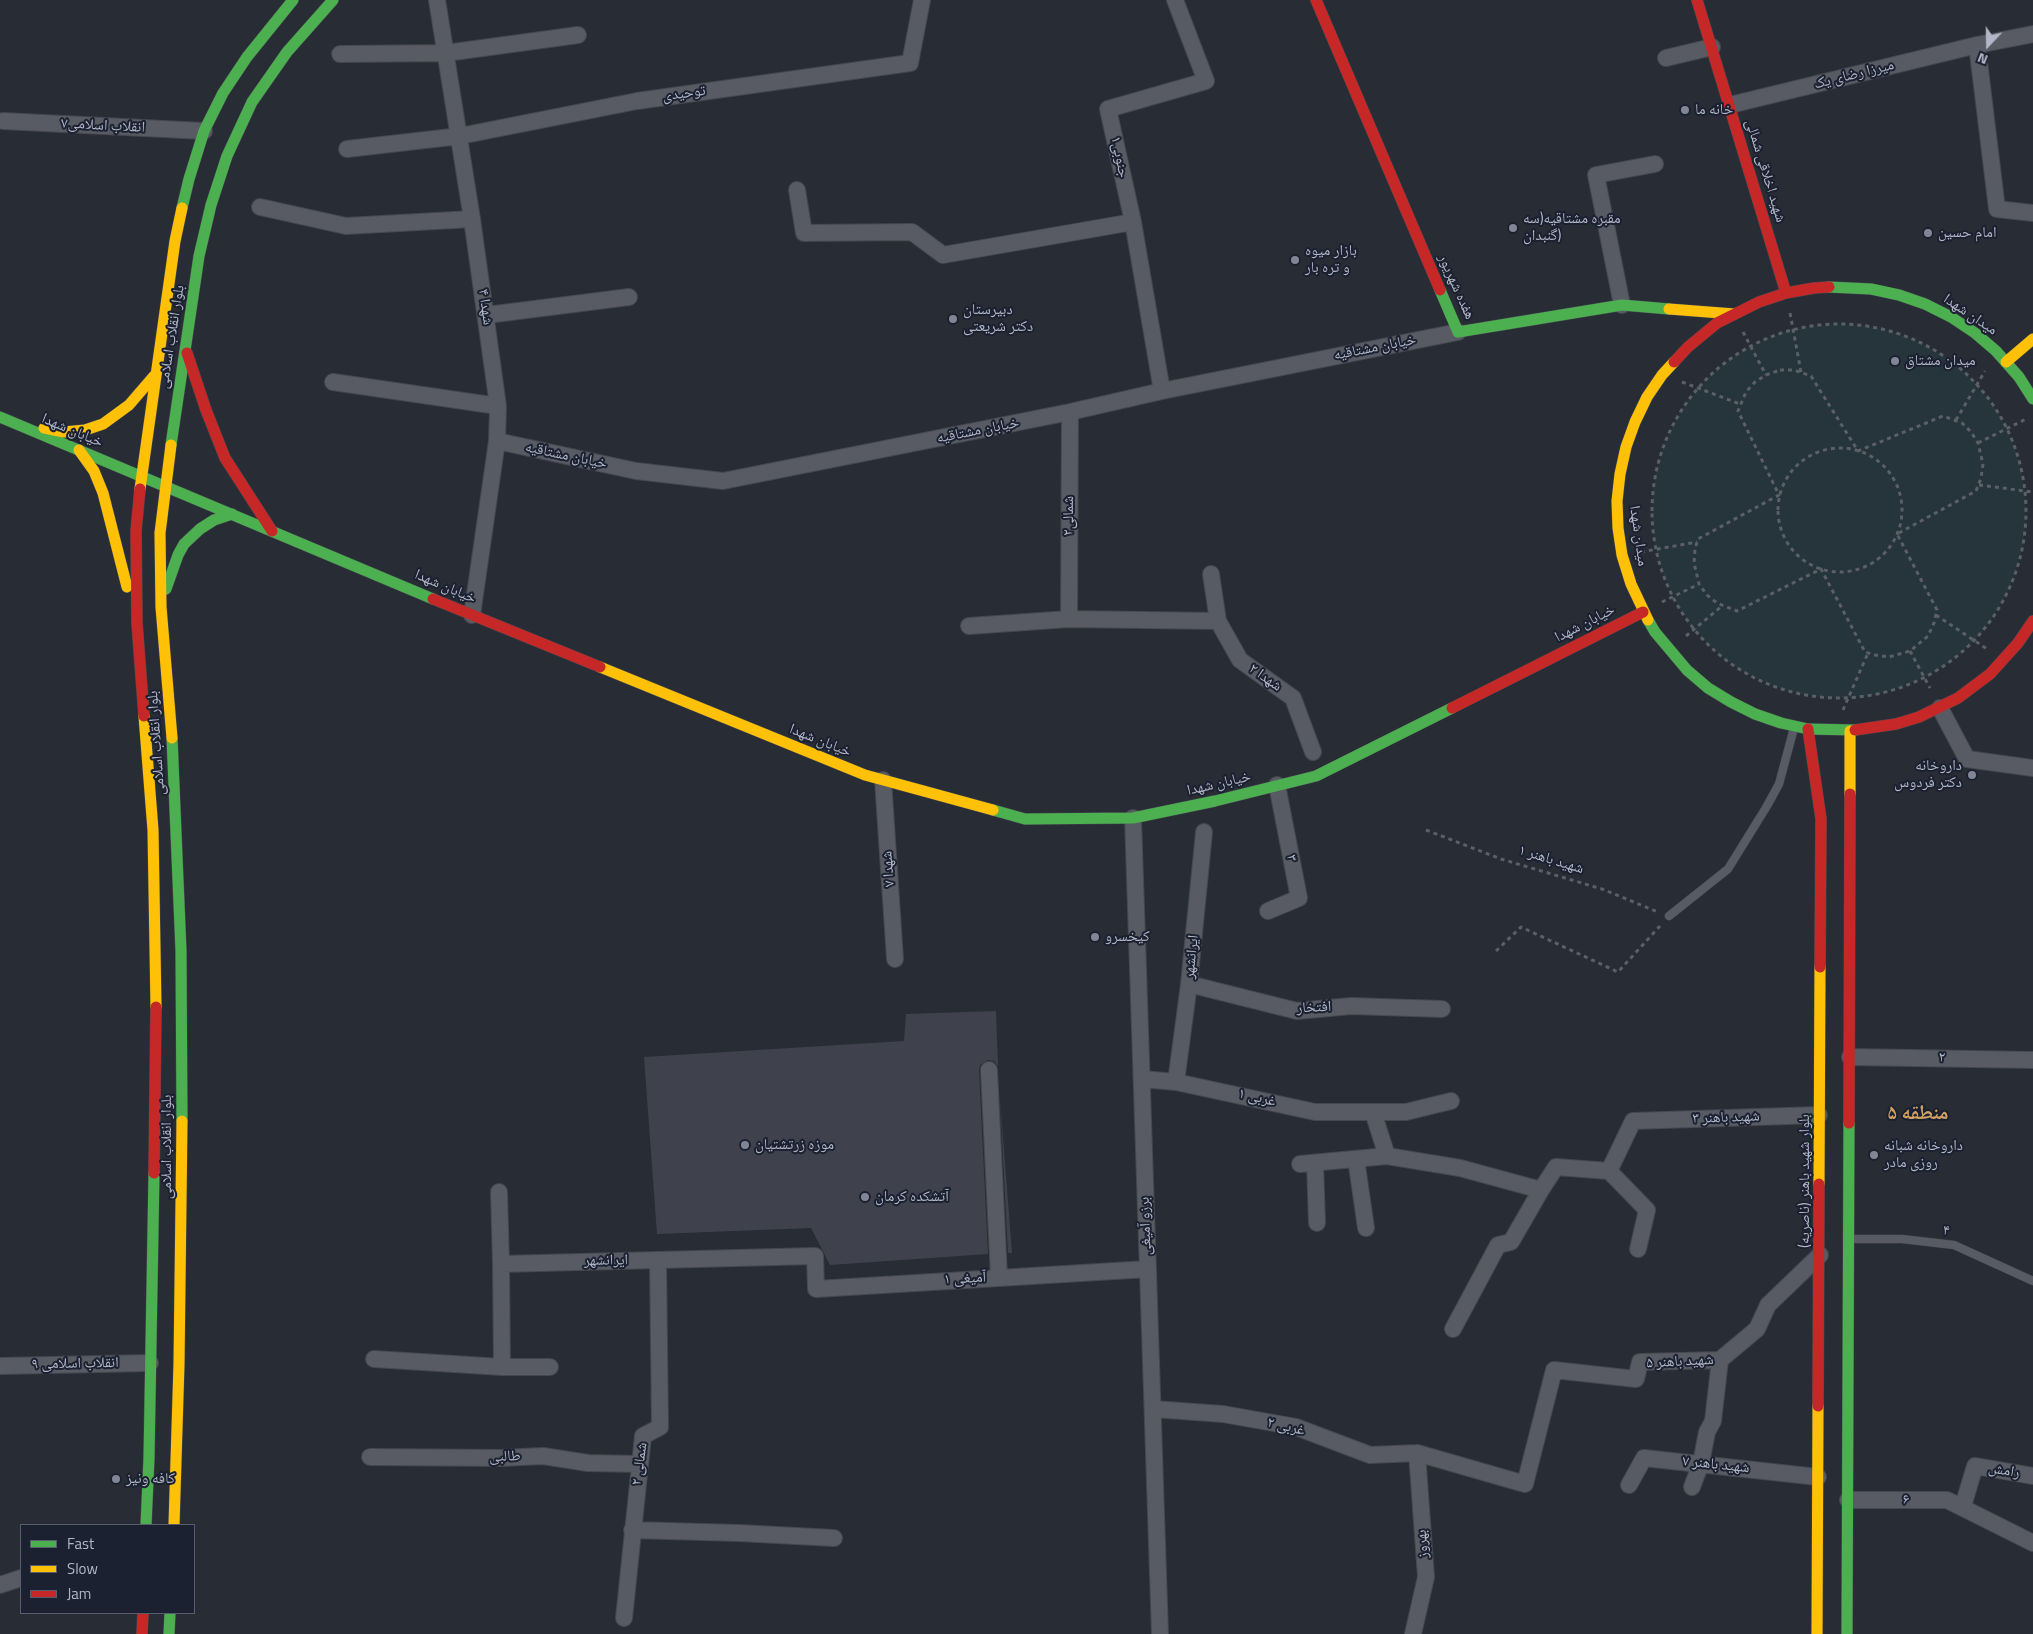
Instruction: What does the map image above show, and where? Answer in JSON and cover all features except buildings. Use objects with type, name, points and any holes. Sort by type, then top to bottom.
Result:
[{"type":"main road","name":"بلوار انقلاب اسلامی","points":[[174,1524],[180,1364],[182,1103],[179,870],[175,767],[157,714],[137,628],[136,531],[154,375],[175,241],[189,179],[204,131],[223,93],[247,57],[293,0]]},
{"type":"main road","name":"بلوار انقلاب اسلامی","points":[[146,1524],[156,1027],[153,830],[161,607],[160,532],[165,486],[199,256],[211,205],[227,156],[252,102],[287,52],[333,0]]},
{"type":"main road","name":"هفده شهریور","points":[[1316,0],[1458,332],[1622,306],[1734,314]]},
{"type":"main road","name":"شهید اخلاقی شمالی","points":[[1696,0],[1730,105],[1786,293]]},
{"type":"main road","name":"میدان شهدا","points":[[2033,399],[1996,351],[1975,333],[1951,317],[1926,304],[1899,295],[1871,289],[1843,287],[1814,288],[1786,293],[1759,302],[1734,314],[1702,334],[1674,360],[1647,397],[1635,422],[1626,447],[1620,474],[1618,501],[1618,528],[1622,555],[1631,584],[1643,612],[1669,650],[1694,676],[1731,702],[1755,714],[1795,726],[1808,729],[1850,731],[1896,724],[1940,708],[1974,687],[2004,660],[2033,621]]},
{"type":"main road","points":[[2006,362],[2033,339]]},
{"type":"main road","points":[[186,348],[206,410],[225,458],[272,531]]},
{"type":"main road","points":[[5,419],[64,432],[85,430],[102,424],[116,416],[129,405],[154,375]]},
{"type":"main road","name":"خیابان شهدا","points":[[5,419],[472,615],[838,764],[883,780],[1025,819],[1133,818],[1215,801],[1316,776],[1643,612]]},
{"type":"main road","points":[[80,450],[94,471],[103,493],[137,628]]},
{"type":"main road","points":[[161,607],[170,575],[184,544],[200,529],[214,520],[232,514]]},
{"type":"main road","name":"بلوار شهید باهنر (ناصریه)","points":[[1808,729],[1821,819],[1820,1255],[1816,1634]]},
{"type":"main road","points":[[1847,1634],[1850,731]]},
{"type":"main road","points":[[1817,1580],[1848,1581]]},
{"type":"main road","points":[[142,1634],[143,1614]]},
{"type":"main road","points":[[169,1634],[170,1614]]},
{"type":"street","name":"شهدا ۴","points":[[437,0],[487,315],[498,406],[497,440],[472,615]]},
{"type":"street","name":"توحیدی","points":[[347,149],[460,136],[637,101],[910,63],[922,0]]},
{"type":"street","name":"جنوبی۱","points":[[1162,390],[1133,222],[1108,109],[1206,82],[1175,0]]},
{"type":"street","name":"میرزا رضای یک","points":[[1730,105],[1978,45],[2033,34]]},
{"type":"street","points":[[340,54],[446,53],[578,35]]},
{"type":"street","points":[[1978,45],[1997,209],[2033,212]]},
{"type":"street","points":[[1666,58],[1712,47]]},
{"type":"street","name":"انقلاب اسلامی۷","points":[[3,121],[204,131]]},
{"type":"street","points":[[1622,306],[1596,175],[1655,164]]},
{"type":"street","points":[[797,190],[804,233],[912,232],[942,256],[1133,222]]},
{"type":"street","points":[[260,207],[346,226],[472,219]]},
{"type":"street","points":[[487,315],[629,298]]},
{"type":"street","name":"خیابان مشتاقیه","points":[[497,440],[636,471],[723,481],[1070,412],[1162,390],[1458,332]]},
{"type":"street","points":[[333,382],[498,406]]},
{"type":"street","name":"شمالی۲","points":[[1069,619],[1070,412]]},
{"type":"street","name":"شهدا ۲","points":[[1211,574],[1218,621],[1240,660],[1293,698],[1312,752]]},
{"type":"street","points":[[969,626],[1069,619],[1218,621]]},
{"type":"street","points":[[1940,708],[1967,760],[2033,768]]},
{"type":"street","name":"شهدا ۷","points":[[883,780],[895,959]]},
{"type":"street","name":"۳","points":[[1268,910],[1298,898],[1277,786]]},
{"type":"street","name":"برزو آمیغی","points":[[1133,818],[1160,1634]]},
{"type":"street","name":"ایرانشهر","points":[[1176,1082],[1189,984],[1204,832]]},
{"type":"street","name":"افتخار","points":[[1189,984],[1297,1011],[1351,1006],[1442,1008]]},
{"type":"street","name":"۲","points":[[1850,1057],[2033,1060]]},
{"type":"street","points":[[988,1070],[999,1277]]},
{"type":"street","name":"۱ غربی","points":[[1142,1079],[1176,1082],[1315,1112],[1406,1112],[1452,1101]]},
{"type":"street","points":[[1373,1112],[1386,1156]]},
{"type":"street","name":"شهید باهنر ۳","points":[[1609,1171],[1633,1121],[1819,1115]]},
{"type":"street","points":[[1318,1223],[1308,1163],[1386,1156],[1460,1168],[1541,1190]]},
{"type":"street","points":[[1356,1159],[1366,1228]]},
{"type":"street","points":[[1453,1329],[1498,1245],[1511,1242],[1556,1166],[1609,1171],[1647,1210],[1638,1249]]},
{"type":"street","points":[[499,1192],[502,1264],[502,1367]]},
{"type":"street","name":"شهید باهنر ۵","points":[[1417,1453],[1525,1484],[1554,1370],[1636,1379],[1640,1362],[1720,1360],[1757,1330],[1768,1305],[1820,1255]]},
{"type":"street","name":"ایرانشهر","points":[[502,1264],[815,1256]]},
{"type":"street","name":"آمیغی ۱","points":[[815,1256],[816,1288],[1148,1269]]},
{"type":"street","name":"۲ شمالی","points":[[624,1618],[643,1436],[660,1428],[658,1260]]},
{"type":"street","points":[[374,1359],[502,1367],[550,1366]]},
{"type":"street","points":[[1692,1487],[1701,1463],[1707,1432],[1713,1421],[1720,1360]]},
{"type":"street","name":"انقلاب اسلامی ۹","points":[[0,1366],[150,1363]]},
{"type":"street","name":"۲ غربی","points":[[1153,1410],[1223,1414],[1296,1426],[1370,1455],[1417,1453]]},
{"type":"street","name":"بهروز","points":[[1412,1634],[1426,1577],[1417,1453]]},
{"type":"street","name":"طالبی","points":[[370,1457],[501,1458],[543,1456],[588,1464],[639,1464]]},
{"type":"street","name":"شهید باهنر ۷","points":[[1629,1485],[1644,1458],[1701,1463],[1818,1478]]},
{"type":"street","name":"رامش","points":[[1963,1506],[1975,1466],[2033,1476]]},
{"type":"street","name":"۶","points":[[1848,1500],[1947,1500],[1963,1506],[2033,1543]]},
{"type":"street","points":[[632,1530],[739,1532],[834,1538]]},
{"type":"street","points":[[0,1584],[20,1578]]},
{"type":"lane","points":[[1668,916],[1728,869],[1779,784],[1795,726]]},
{"type":"lane","name":"۴","points":[[1848,1239],[1902,1239],[1954,1245],[2033,1281]]},
{"type":"path","points":[[1786,293],[1801,372]]},
{"type":"path","points":[[1734,314],[1766,375]]},
{"type":"path","points":[[1852,325],[1896,334],[1924,344],[1943,356],[1976,384],[1988,398],[2007,429],[2020,462],[2025,491],[2026,530],[2013,582],[2002,603],[1990,623],[1975,641],[1951,661],[1925,678],[1887,692],[1848,698],[1805,694],[1763,682],[1726,659],[1694,629],[1673,597],[1660,566],[1656,549],[1652,506],[1653,485],[1664,443],[1673,424],[1698,388],[1731,358],[1772,336],[1793,330],[1815,326],[1852,325]]},
{"type":"path","points":[[1956,420],[1996,351]]},
{"type":"path","points":[[1779,495],[1738,411],[1750,387],[1766,375],[1780,370],[1801,372],[1811,376],[1858,451]]},
{"type":"path","points":[[1662,375],[1740,404]]},
{"type":"path","points":[[1858,451],[1944,416],[1956,420],[1972,432],[1978,443],[1984,464],[1976,491],[1897,534]]},
{"type":"path","points":[[1978,443],[2033,416]]},
{"type":"path","points":[[1844,448],[1858,451],[1872,457],[1884,466],[1899,491],[1902,512],[1897,534],[1891,545],[1882,555],[1860,569],[1840,572],[1821,569],[1798,556],[1782,534],[1778,508],[1779,495],[1784,482],[1792,470],[1803,460],[1816,453],[1830,449],[1844,448]]},
{"type":"path","points":[[1979,485],[2033,492]]},
{"type":"path","points":[[1779,495],[1698,539],[1694,563],[1699,584],[1711,599],[1722,606],[1737,611],[1821,569]]},
{"type":"path","points":[[1821,569],[1865,652],[1890,657],[1910,651],[1928,636],[1937,610],[1897,534]]},
{"type":"path","points":[[1622,555],[1697,542]]},
{"type":"path","points":[[1643,612],[1699,584]]},
{"type":"path","points":[[1669,650],[1722,606]]},
{"type":"path","points":[[1936,615],[2004,660]]},
{"type":"path","points":[[1910,651],[1940,708]]},
{"type":"path","points":[[1833,731],[1868,653]]},
{"type":"path","name":"شهید باهنر ۱","points":[[1426,830],[1500,859],[1602,889],[1668,916]]},
{"type":"path","points":[[1496,951],[1521,927],[1618,972],[1668,916]]},
{"type":"shaded area","points":[[1839,324],[1875,328],[1911,338],[1958,366],[1984,392],[2012,439],[2022,475],[2026,511],[2022,547],[2012,583],[1984,630],[1958,656],[1911,684],[1875,694],[1839,698],[1803,694],[1767,684],[1720,656],[1694,630],[1666,583],[1656,547],[1652,511],[1656,475],[1666,439],[1694,392],[1720,366],[1767,338],[1803,328]]},
{"type":"traffic: fast","points":[[182,208],[204,131],[223,93],[247,57],[293,0]]},
{"type":"traffic: fast","points":[[171,445],[199,256],[211,205],[227,156],[252,102],[287,52],[333,0]]},
{"type":"traffic: fast","points":[[1829,287],[1871,289],[1899,295],[1925,304],[1951,317],[1975,333],[1996,351],[2019,377],[2033,399]]},
{"type":"traffic: fast","points":[[1440,290],[1458,332],[1622,305],[1669,309]]},
{"type":"traffic: fast","points":[[0,417],[433,599]]},
{"type":"traffic: fast","points":[[166,589],[184,544],[200,529],[214,520],[232,514]]},
{"type":"traffic: fast","points":[[1648,620],[1655,632],[1687,670],[1708,688],[1731,702],[1755,714],[1781,723],[1808,729],[1855,730]]},
{"type":"traffic: fast","points":[[993,810],[1025,819],[1133,818],[1215,801],[1316,776],[1452,708]]},
{"type":"traffic: fast","points":[[172,738],[181,951],[182,1121]]},
{"type":"traffic: fast","points":[[1847,1634],[1849,1123]]},
{"type":"traffic: fast","points":[[146,1524],[154,1173]]},
{"type":"traffic: fast","points":[[169,1634],[170,1614]]},
{"type":"traffic: slow","points":[[140,489],[175,241],[182,208]]},
{"type":"traffic: slow","points":[[1669,309],[1734,314]]},
{"type":"traffic: slow","points":[[2006,362],[2033,339]]},
{"type":"traffic: slow","points":[[1648,620],[1631,584],[1622,555],[1617,501],[1626,447],[1635,422],[1647,397],[1662,375],[1674,362]]},
{"type":"traffic: slow","points":[[44,428],[64,432],[85,430],[103,424],[129,405],[154,376]]},
{"type":"traffic: slow","points":[[171,445],[160,533],[161,607],[172,738]]},
{"type":"traffic: slow","points":[[79,450],[94,471],[103,493],[127,587]]},
{"type":"traffic: slow","points":[[600,667],[865,775],[993,810]]},
{"type":"traffic: slow","points":[[144,716],[153,830],[156,1007]]},
{"type":"traffic: slow","points":[[1850,731],[1850,794]]},
{"type":"traffic: slow","points":[[1819,1184],[1820,967]]},
{"type":"traffic: slow","points":[[174,1524],[179,1364],[182,1121]]},
{"type":"traffic: slow","points":[[1817,1634],[1818,1406]]},
{"type":"traffic: jam","points":[[1316,0],[1440,290]]},
{"type":"traffic: jam","points":[[1697,0],[1786,293]]},
{"type":"traffic: jam","points":[[1674,362],[1688,347],[1717,323],[1759,302],[1786,293],[1829,287]]},
{"type":"traffic: jam","points":[[187,353],[206,410],[225,458],[272,531]]},
{"type":"traffic: jam","points":[[140,489],[136,531],[137,623],[144,716]]},
{"type":"traffic: jam","points":[[433,599],[600,667]]},
{"type":"traffic: jam","points":[[1452,708],[1643,612]]},
{"type":"traffic: jam","points":[[1855,730],[1896,724],[1919,717],[1958,698],[1990,674],[2018,643],[2033,621]]},
{"type":"traffic: jam","points":[[1808,729],[1821,819],[1820,967]]},
{"type":"traffic: jam","points":[[1849,1123],[1850,794]]},
{"type":"traffic: jam","points":[[154,1173],[156,1007]]},
{"type":"traffic: jam","points":[[1818,1406],[1819,1184]]},
{"type":"traffic: jam","points":[[142,1634],[143,1614]]},
{"type":"place","name":"خانه ما","points":[[1685,110]]},
{"type":"place","name":"مقبره مشتاقیه(سه گنبدان)","points":[[1513,228]]},
{"type":"place","name":"امام حسین","points":[[1928,233]]},
{"type":"place","name":"بازار میوه و تره بار","points":[[1295,260]]},
{"type":"place","name":"دبیرستان دکتر شریعتی","points":[[953,319]]},
{"type":"place","name":"ميدان مشتاق","points":[[1895,361]]},
{"type":"place","name":"داروخانه دکتر فردوس","points":[[1972,775]]},
{"type":"place","name":"کیخسرو","points":[[1095,937]]},
{"type":"place","name":"موزه زرتشتیان","points":[[745,1145]]},
{"type":"place","name":"داروخانه شبانه روزی مادر","points":[[1874,1155]]},
{"type":"place","name":"آتشکده کرمان","points":[[865,1197]]},
{"type":"place","name":"کافه ونیز","points":[[116,1479]]},
{"type":"district","name":"منطقه ۵","points":[[1918,1114]]}]
